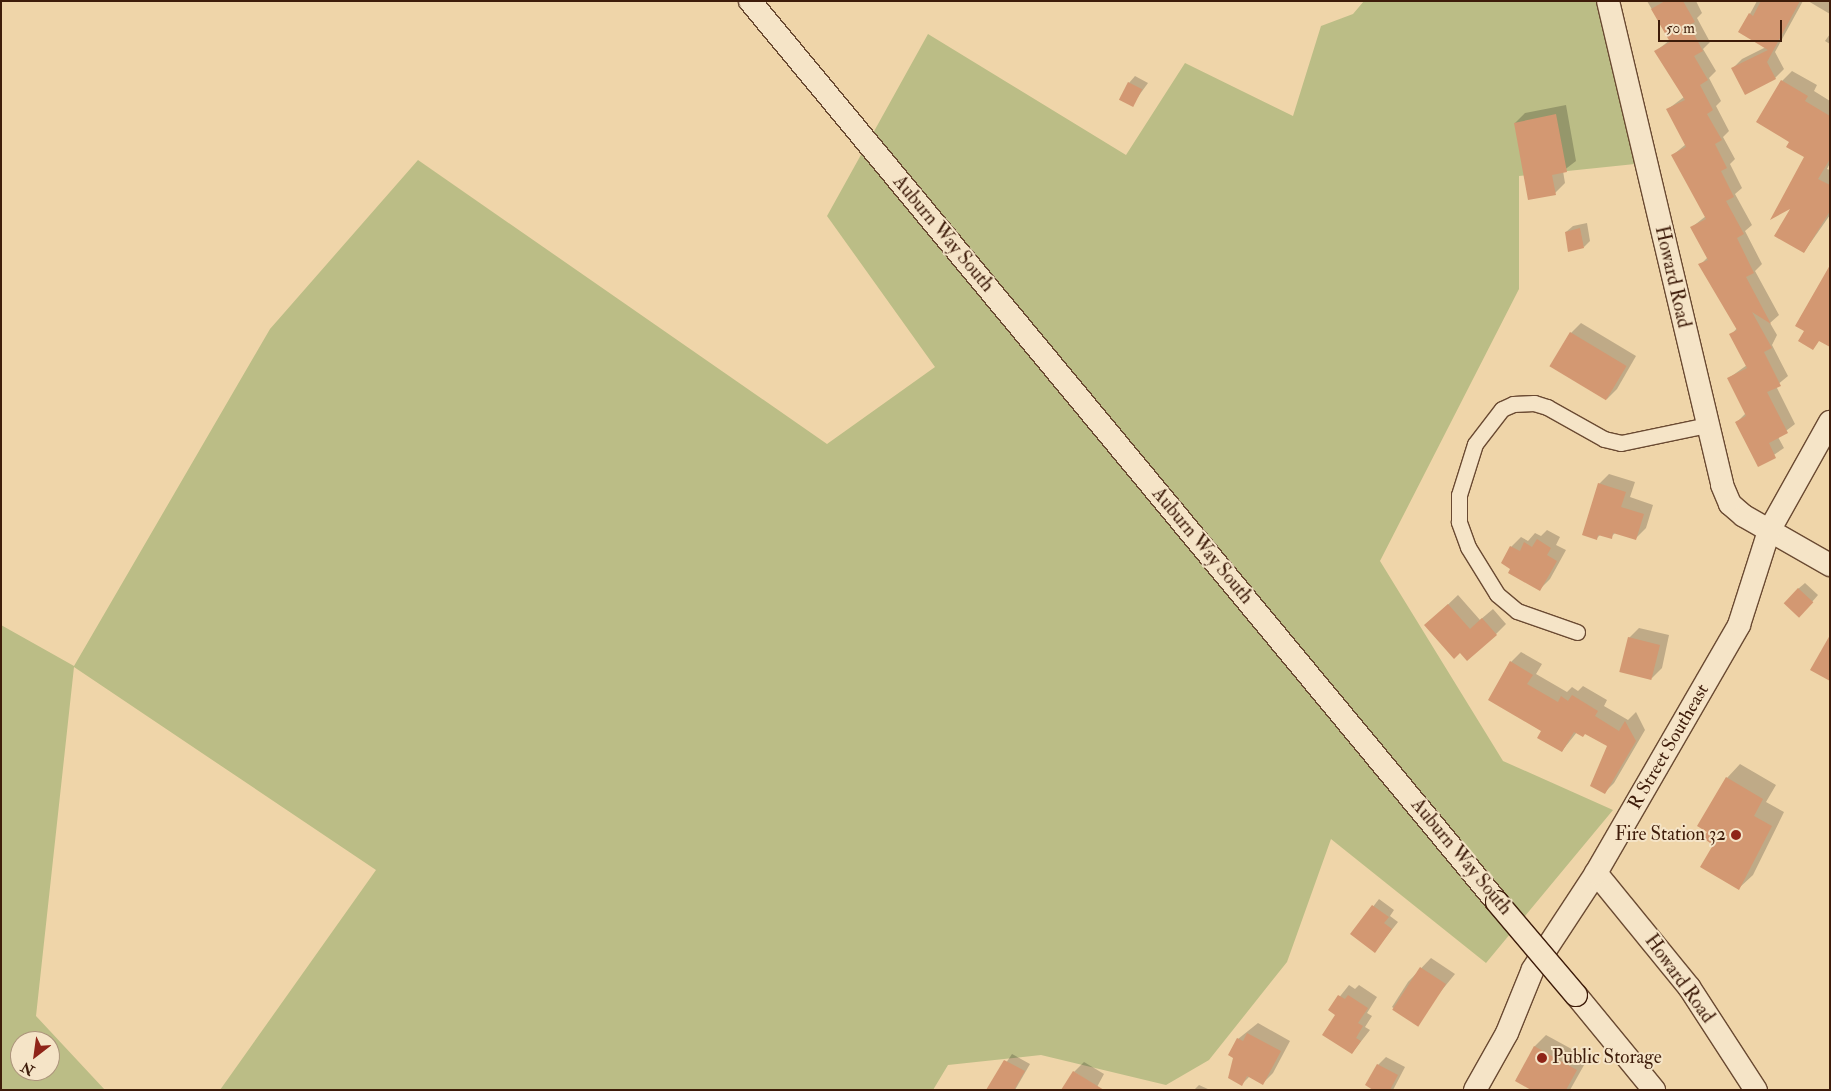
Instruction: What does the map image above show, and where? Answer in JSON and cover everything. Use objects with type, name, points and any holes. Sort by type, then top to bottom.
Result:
[{"type":"street","name":"Auburn Way South","points":[[750,1],[1654,1090]]},
{"type":"street","name":"Howard Road","points":[[1608,1],[1722,485],[1730,504],[1769,531],[1830,565]]},
{"type":"street","points":[[1577,632],[1517,611],[1497,594],[1468,547],[1459,522],[1459,495],[1475,444],[1502,409],[1513,404],[1534,403],[1547,407],[1604,439],[1622,443],[1707,425]]},
{"type":"street","name":"R Street Southeast","points":[[1475,1090],[1507,1033],[1533,969],[1596,874],[1739,625],[1769,531],[1830,422]]},
{"type":"street","name":"Howard Road","points":[[1596,874],[1689,987],[1756,1090]]},
{"type":"green space","points":[[1364,1],[1598,1],[1635,164],[1519,176],[1519,289],[1380,561],[1503,761],[1613,810],[1486,963],[1331,839],[1287,962],[1209,1060],[1166,1085],[1041,1055],[948,1065],[933,1090],[220,1090],[376,870],[74,667],[36,1016],[50,1031],[10,1031],[10,1081],[60,1081],[60,1042],[105,1090],[1,1090],[1,625],[74,666],[270,329],[418,160],[827,444],[935,367],[827,216],[928,34],[1126,155],[1185,63],[1293,116],[1321,26],[1353,14]]},
{"type":"building","points":[[1665,1],[1683,1],[1695,22],[1689,25],[1703,51],[1694,56],[1708,80],[1700,85],[1713,110],[1707,114],[1722,140],[1715,144],[1727,168],[1721,171],[1734,197],[1726,201],[1744,234],[1737,238],[1754,273],[1746,277],[1771,324],[1752,312],[1772,348],[1764,352],[1781,386],[1767,392],[1788,433],[1769,443],[1776,458],[1758,467],[1735,422],[1746,416],[1727,378],[1747,368],[1729,334],[1737,330],[1698,264],[1708,260],[1690,227],[1706,219],[1671,155],[1686,147],[1666,109],[1685,100],[1654,51],[1670,42],[1651,9]]},
{"type":"building","points":[[1761,1],[1800,1],[1767,62],[1776,79],[1745,95],[1731,68],[1768,50],[1738,32],[1749,13],[1753,16]]},
{"type":"building","points":[[1781,80],[1808,96],[1805,101],[1830,116],[1830,159],[1818,179],[1830,185],[1830,211],[1804,253],[1774,236],[1790,209],[1770,220],[1804,157],[1786,147],[1789,142],[1756,122]]},
{"type":"building","points":[[1128,82],[1142,89],[1133,107],[1119,100]]},
{"type":"building","points":[[1556,114],[1567,172],[1552,175],[1556,195],[1528,200],[1514,123]]},
{"type":"building","points":[[1580,228],[1584,248],[1568,252],[1565,232]]},
{"type":"building","points":[[1830,265],[1830,347],[1819,341],[1813,350],[1798,341],[1804,331],[1795,326]]},
{"type":"building","points":[[1570,332],[1627,366],[1606,400],[1549,366]]},
{"type":"building","points":[[1598,483],[1626,492],[1621,507],[1644,514],[1636,540],[1613,533],[1612,539],[1598,535],[1597,540],[1582,535]]},
{"type":"building","points":[[1537,539],[1551,548],[1547,555],[1557,561],[1540,591],[1508,573],[1510,569],[1501,563],[1510,546],[1520,551],[1524,542],[1532,547]]},
{"type":"building","points":[[1798,588],[1813,602],[1799,618],[1784,603]]},
{"type":"building","points":[[1448,604],[1470,629],[1482,618],[1497,635],[1467,661],[1460,653],[1454,659],[1424,625]]},
{"type":"building","points":[[1830,635],[1830,681],[1810,670]]},
{"type":"building","points":[[1628,637],[1660,645],[1651,680],[1619,672]]},
{"type":"building","points":[[1510,661],[1533,675],[1527,684],[1558,702],[1561,696],[1568,701],[1572,695],[1598,711],[1595,716],[1619,731],[1625,721],[1636,741],[1605,794],[1590,786],[1607,746],[1585,734],[1583,737],[1574,732],[1562,752],[1537,738],[1541,731],[1488,700]]},
{"type":"building","name":"Fire Station 32","points":[[1726,777],[1763,799],[1754,816],[1772,826],[1739,890],[1700,867],[1713,845],[1703,838],[1707,832],[1697,826]]},
{"type":"building","points":[[1372,905],[1389,917],[1384,923],[1392,929],[1375,953],[1350,934]]},
{"type":"building","points":[[1420,967],[1446,984],[1418,1027],[1392,1010]]},
{"type":"building","points":[[1338,995],[1345,999],[1348,995],[1368,1008],[1358,1023],[1363,1026],[1356,1038],[1361,1041],[1352,1054],[1322,1035],[1335,1015],[1328,1010]]},
{"type":"building","points":[[1247,1033],[1281,1051],[1263,1085],[1247,1076],[1242,1086],[1228,1078],[1233,1058],[1228,1055],[1237,1038],[1243,1041]]},
{"type":"building","name":"Public Storage","points":[[1534,1046],[1577,1070],[1566,1090],[1531,1090],[1515,1081]]},
{"type":"building","points":[[1004,1060],[1025,1071],[1014,1090],[986,1090]]},
{"type":"building","points":[[1377,1064],[1398,1075],[1390,1090],[1373,1090],[1365,1085]]},
{"type":"building","points":[[1073,1071],[1104,1090],[1061,1090]]},
{"type":"place","name":"Fire Station 32","points":[[1736,835]]},
{"type":"place","name":"Public Storage","points":[[1542,1058]]}]
